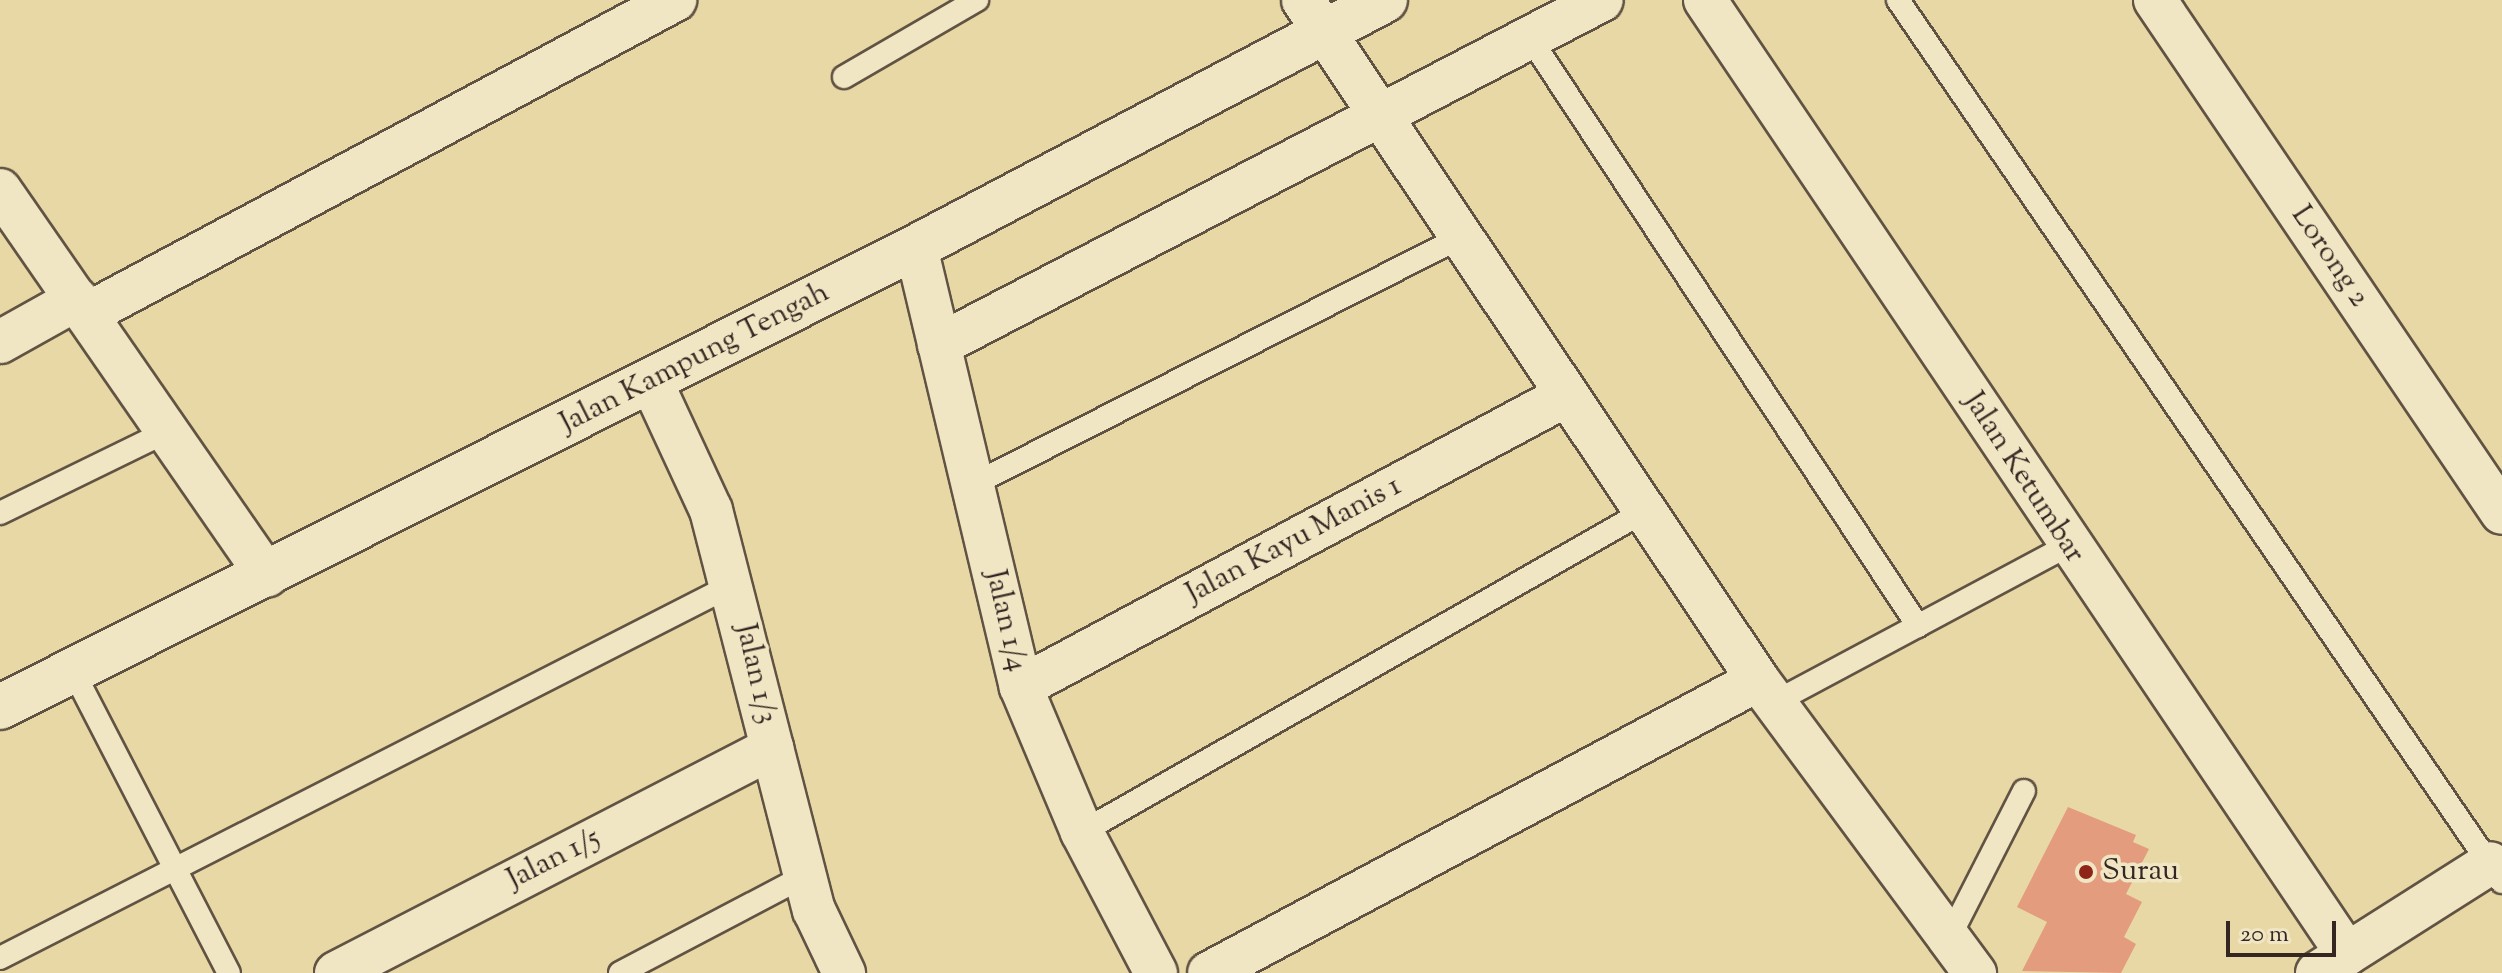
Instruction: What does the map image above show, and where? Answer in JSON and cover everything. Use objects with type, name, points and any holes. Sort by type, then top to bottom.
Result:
[{"type":"street","points":[[0,342],[82,306],[675,0]]},
{"type":"street","name":"Jalan Kampung Tengah","points":[[0,707],[916,247],[1315,17],[1385,0]]},
{"type":"street","points":[[939,345],[1532,41],[1602,0]]},
{"type":"street","name":"Jalan Ketumbar","points":[[1705,0],[2067,546],[2332,963]]},
{"type":"street","name":"Lorong 2","points":[[2155,0],[2502,513]]},
{"type":"street","points":[[1315,17],[1766,691],[1975,973]]},
{"type":"street","points":[[0,190],[267,575]]},
{"type":"street","name":"Jalan 1/4","points":[[916,247],[1021,687],[1082,832],[1156,973]]},
{"type":"street","name":"Jalan 1/3","points":[[651,381],[711,510],[734,584],[805,876],[844,973]]},
{"type":"street","name":"Jalan Kayu Manis 1","points":[[1021,687],[1567,395]]},
{"type":"street","points":[[1229,968],[1766,691]]},
{"type":"street","name":"Jalan 1/5","points":[[336,973],[772,748]]},
{"type":"street","points":[[2332,963],[2496,873]]},
{"type":"lane","points":[[844,77],[977,0]]},
{"type":"lane","points":[[1898,0],[2496,873]]},
{"type":"lane","points":[[1532,41],[1918,626]]},
{"type":"lane","points":[[972,485],[1461,237]]},
{"type":"lane","points":[[0,513],[168,431]]},
{"type":"lane","points":[[1082,832],[1645,511]]},
{"type":"lane","points":[[1766,691],[1918,626],[2067,546]]},
{"type":"lane","points":[[0,958],[734,584]]},
{"type":"lane","points":[[72,669],[229,973]]},
{"type":"lane","points":[[1949,938],[2024,791]]},
{"type":"lane","points":[[620,973],[805,876]]},
{"type":"building","name":"Surau","points":[[2068,807],[2136,835],[2133,842],[2149,849],[2126,894],[2142,902],[2124,937],[2136,944],[2121,973],[2022,971],[2047,922],[2017,907]]},
{"type":"place","name":"Surau","points":[[2086,872]]}]
